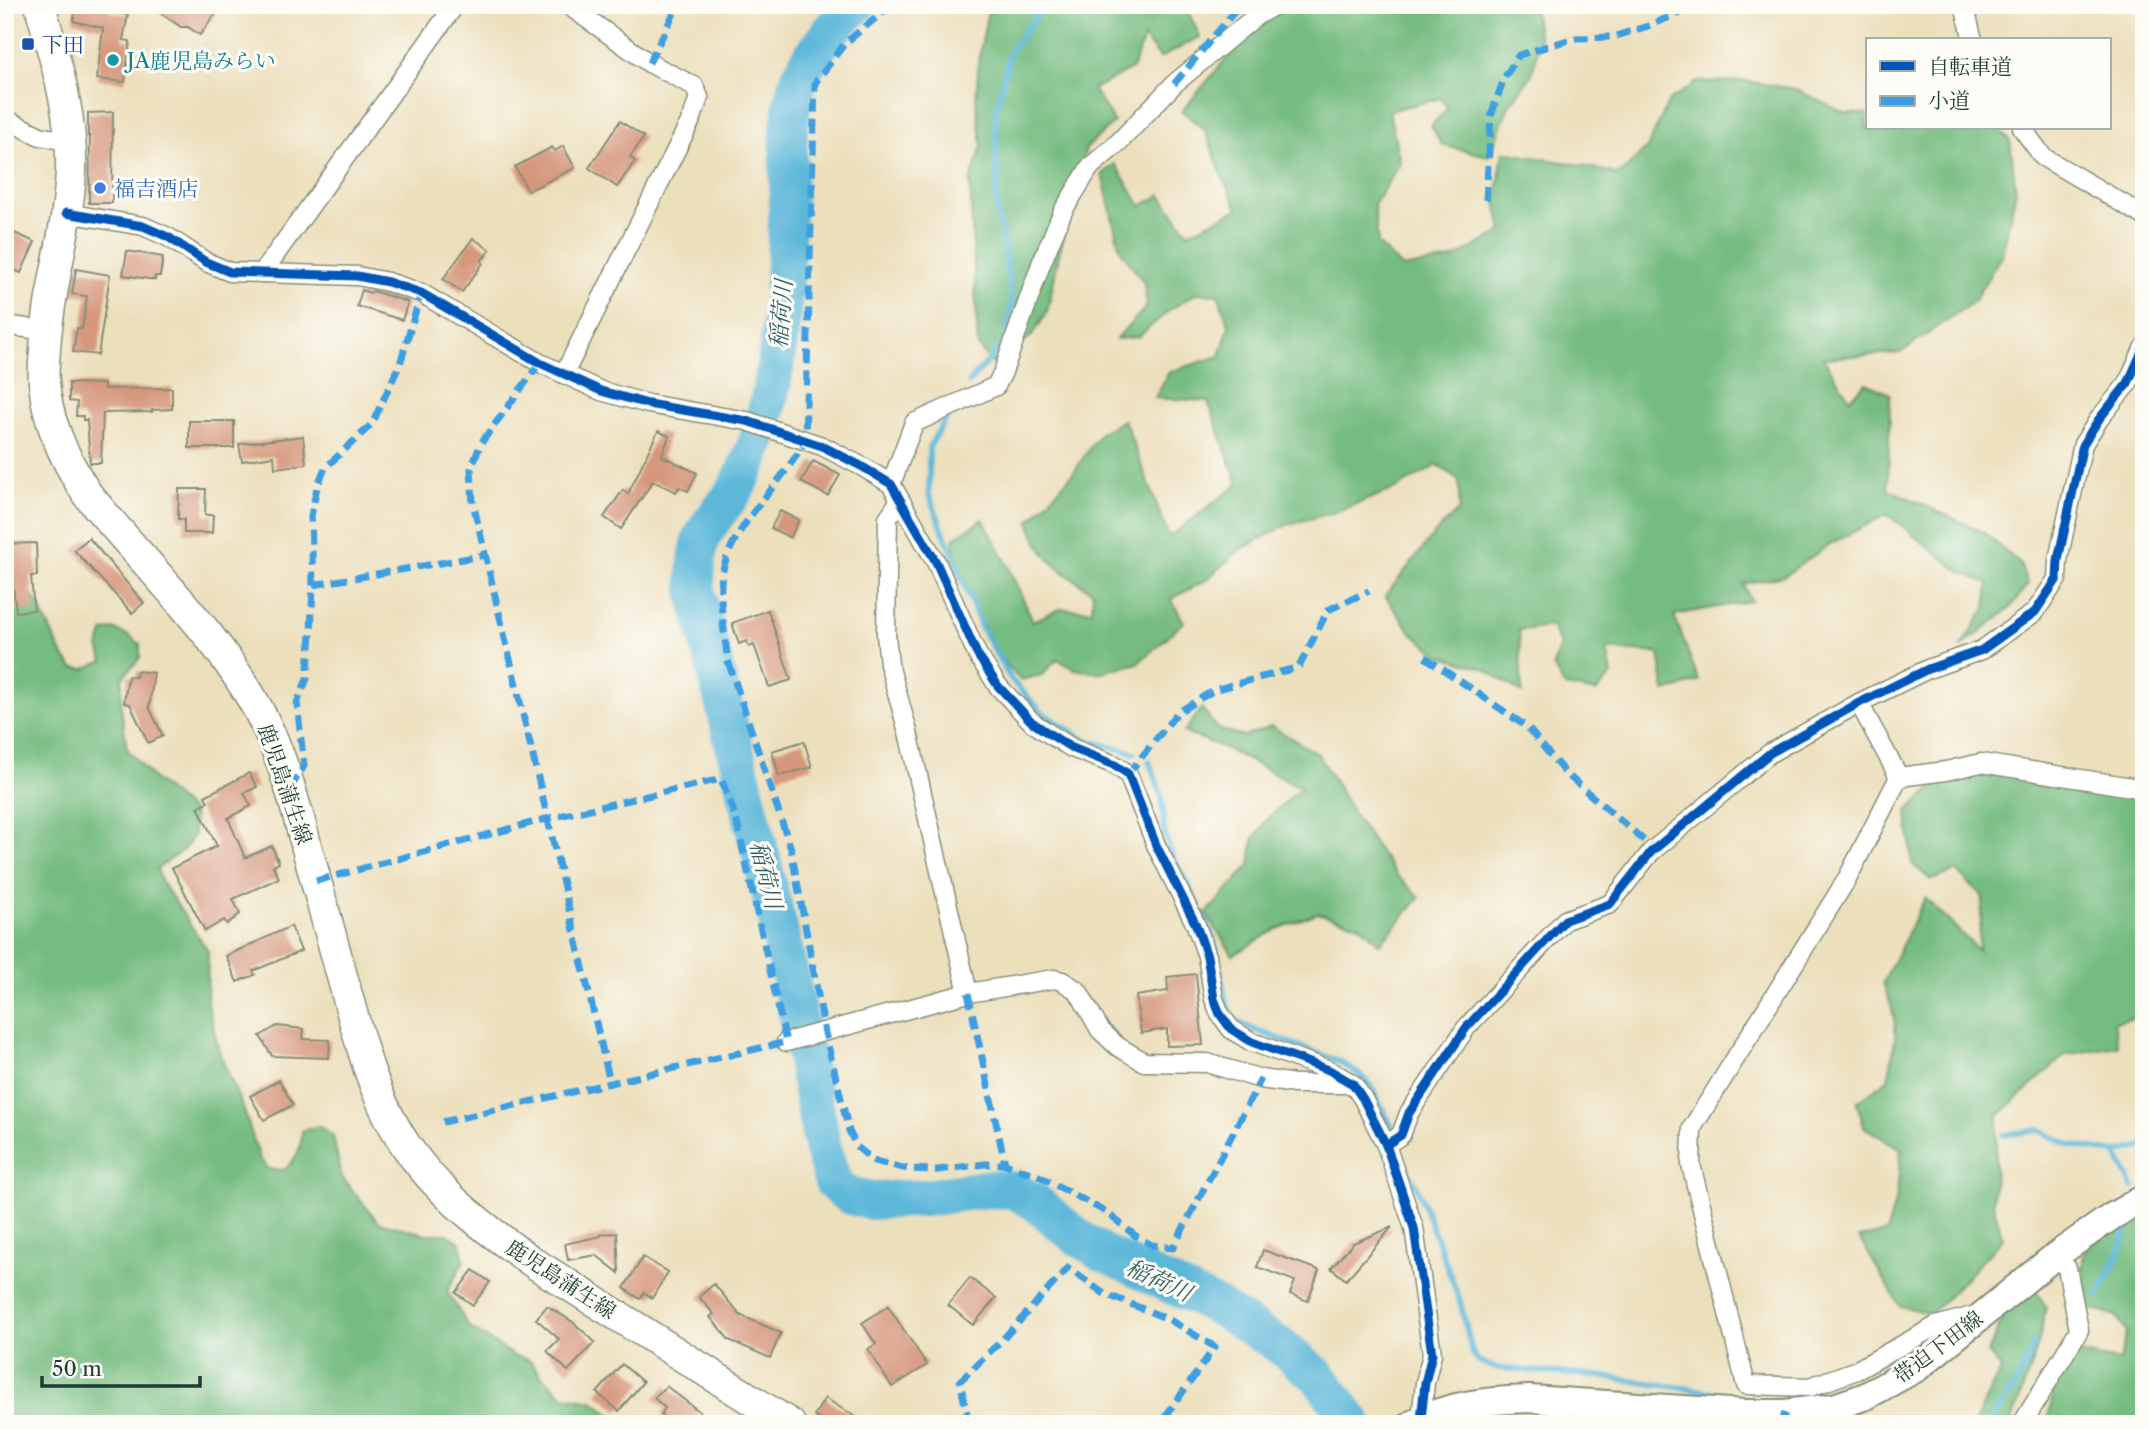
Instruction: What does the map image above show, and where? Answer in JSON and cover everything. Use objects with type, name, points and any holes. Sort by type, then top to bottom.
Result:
[{"type":"main road","name":"鹿児島蒲生線","points":[[40,5],[65,97],[71,142],[71,173],[46,331],[43,381],[57,437],[70,468],[87,494],[218,647],[263,719],[290,789],[372,1079],[394,1127],[436,1183],[458,1206],[499,1239],[790,1424]]},
{"type":"main road","name":"帯迫下田線","points":[[1417,1421],[1469,1404],[1511,1399],[1745,1413],[1834,1408],[1866,1396],[1917,1368],[2055,1256],[2110,1217],[2144,1198]]},
{"type":"street","points":[[262,273],[455,5]]},
{"type":"street","points":[[564,374],[692,118],[699,97],[694,86],[649,63],[568,5]]},
{"type":"street","points":[[968,993],[908,732],[889,664],[886,634],[888,518],[914,423],[996,386],[1063,211],[1090,167],[1118,143],[1174,84],[1256,16],[1275,5]]},
{"type":"street","points":[[1964,5],[1972,38]]},
{"type":"street","points":[[5,119],[40,136],[71,142]]},
{"type":"street","points":[[2023,130],[2043,158],[2144,216]]},
{"type":"street","points":[[66,213],[143,226],[168,237],[206,262],[230,272],[357,276],[388,282],[421,293],[540,363],[601,391],[648,404],[747,421],[822,446],[861,466],[895,492],[936,562],[977,654],[998,686],[1032,722],[1048,733],[1072,748],[1115,765],[1128,774],[1156,845],[1196,925],[1207,956],[1214,999],[1220,1014],[1231,1029],[1252,1042],[1329,1070],[1353,1084],[1363,1099],[1387,1145],[1414,1228],[1432,1354],[1417,1421]]},
{"type":"street","points":[[5,325],[46,331]]},
{"type":"street","points":[[1387,1145],[1401,1135],[1409,1113],[1466,1028],[1565,920],[1609,904],[1651,852],[1770,753],[1859,703],[1928,669],[1982,650],[2035,612],[2057,579],[2057,560],[2083,444],[2128,383],[2142,355]]},
{"type":"street","points":[[1859,703],[1899,777]]},
{"type":"street","points":[[1899,777],[1981,763],[2144,789]]},
{"type":"street","points":[[1899,777],[1847,879],[1692,1128],[1691,1165],[1746,1385],[1810,1387],[1857,1370],[1936,1326],[1985,1312]]},
{"type":"street","points":[[786,1042],[968,993],[1054,979],[1078,990],[1100,1030],[1117,1046],[1144,1062],[1207,1063],[1261,1079],[1295,1084],[1353,1084]]},
{"type":"street","points":[[2022,1424],[2079,1330],[2067,1269],[2055,1256]]},
{"type":"street","points":[[2036,1424],[2039,1396]]},
{"type":"green space","points":[[994,5],[1185,5],[1200,37],[1160,58],[1144,38],[1132,69],[1093,89],[1114,122],[1086,148],[1047,312],[1033,335],[993,364],[978,347],[970,182],[982,146],[976,99],[979,58],[987,15]]},
{"type":"green space","points":[[1288,5],[1533,5],[1540,42],[1531,76],[1509,106],[1489,156],[1442,145],[1431,126],[1448,108],[1440,98],[1389,111],[1400,163],[1374,205],[1378,244],[1402,268],[1453,259],[1502,231],[1496,201],[1503,152],[1586,166],[1619,175],[1647,148],[1669,101],[1697,82],[1745,81],[1795,89],[1844,113],[1866,114],[1866,130],[1999,130],[2010,141],[2016,191],[2002,254],[1974,301],[1900,353],[1823,358],[1850,399],[1866,383],[1890,394],[1888,489],[1984,532],[2020,564],[2028,584],[2010,608],[1960,648],[1986,608],[1989,584],[1959,571],[1887,514],[1830,544],[1784,576],[1743,584],[1751,601],[1674,615],[1699,681],[1665,692],[1659,653],[1607,649],[1612,675],[1596,692],[1564,686],[1553,666],[1560,644],[1551,626],[1519,630],[1522,693],[1485,669],[1439,655],[1411,632],[1385,596],[1436,532],[1459,510],[1459,480],[1438,465],[1395,489],[1332,513],[1289,524],[1239,550],[1205,581],[1171,599],[1184,622],[1138,663],[1099,673],[1075,669],[1057,659],[1042,675],[1020,680],[998,655],[957,572],[953,539],[983,519],[1033,621],[1060,609],[1092,610],[1093,592],[1046,556],[1029,522],[1071,476],[1100,433],[1124,420],[1169,537],[1238,484],[1208,401],[1155,398],[1169,372],[1220,356],[1229,326],[1218,294],[1197,293],[1171,309],[1138,337],[1116,339],[1147,306],[1144,283],[1120,249],[1102,174],[1115,164],[1141,206],[1161,195],[1188,233],[1238,209],[1205,130],[1182,111],[1257,22]]},
{"type":"green space","points":[[5,549],[40,609],[63,656],[73,668],[85,669],[103,661],[99,646],[103,632],[113,629],[140,644],[140,658],[122,678],[121,707],[127,749],[154,779],[193,812],[194,836],[185,848],[157,869],[161,881],[208,951],[207,1001],[220,1055],[243,1108],[260,1159],[268,1169],[284,1170],[298,1153],[302,1131],[319,1126],[333,1136],[341,1176],[378,1222],[426,1234],[448,1234],[460,1242],[464,1260],[447,1292],[469,1327],[514,1356],[529,1360],[564,1396],[593,1401],[623,1424],[5,1424]]},
{"type":"green space","points":[[1202,708],[1217,729],[1245,736],[1271,726],[1318,754],[1356,818],[1397,876],[1420,897],[1380,944],[1360,925],[1317,913],[1277,929],[1233,955],[1206,914],[1250,865],[1253,840],[1268,818],[1301,788],[1227,749],[1184,732]]},
{"type":"green space","points":[[1973,771],[2005,774],[2069,788],[2113,790],[2144,797],[2144,1016],[2114,1022],[2118,1046],[2065,1055],[1998,1116],[1993,1204],[2003,1239],[1931,1314],[1900,1306],[1859,1238],[1887,1232],[1897,1194],[1901,1149],[1864,1127],[1857,1102],[1888,1079],[1895,1030],[1883,983],[1925,898],[1978,950],[1983,897],[1957,871],[1931,880],[1912,864],[1907,811],[1935,786]]},
{"type":"green space","points":[[2144,1208],[2144,1424],[2047,1424],[2063,1345],[2083,1354],[2119,1361],[2127,1333],[2116,1316],[2076,1305],[2085,1248]]},
{"type":"green space","points":[[2036,1291],[2046,1307],[2038,1345],[2011,1424],[1974,1424],[2001,1368],[1988,1353],[2004,1314],[2020,1295]]},
{"type":"building","points":[[77,5],[97,5],[110,9],[110,12],[128,15],[123,40],[130,41],[125,82],[97,79],[103,28],[73,21]]},
{"type":"building","points":[[149,5],[222,5],[200,35],[188,27],[181,27]]},
{"type":"building","points":[[113,112],[112,203],[89,203],[88,113]]},
{"type":"building","points":[[620,121],[644,137],[630,157],[635,161],[617,187],[589,168]]},
{"type":"building","points":[[563,146],[575,168],[528,191],[515,167],[552,147],[555,151]]},
{"type":"building","points":[[10,231],[35,242],[21,273],[5,266],[5,241]]},
{"type":"building","points":[[473,238],[490,250],[462,292],[443,279]]},
{"type":"building","points":[[127,251],[163,257],[160,276],[155,276],[155,280],[123,275]]},
{"type":"building","points":[[76,269],[110,275],[98,355],[73,352],[77,328],[82,329],[87,296],[72,294]]},
{"type":"building","points":[[362,290],[408,302],[402,320],[357,306]]},
{"type":"building","points":[[69,383],[104,384],[104,389],[172,388],[172,409],[103,413],[101,463],[90,463],[87,420],[83,420],[83,416],[76,416],[77,402],[69,401]]},
{"type":"building","points":[[189,421],[234,421],[234,448],[189,448]]},
{"type":"building","points":[[658,431],[669,436],[662,456],[697,473],[688,491],[679,487],[676,492],[653,481],[621,529],[604,517],[623,490],[628,494]]},
{"type":"building","points":[[303,436],[306,464],[275,468],[274,456],[242,461],[239,444]]},
{"type":"building","points":[[813,461],[840,475],[828,496],[801,482]]},
{"type":"building","points":[[179,489],[206,489],[205,515],[213,515],[212,533],[184,533],[184,519],[178,519]]},
{"type":"building","points":[[780,511],[799,520],[790,538],[771,528]]},
{"type":"building","points":[[89,538],[144,603],[132,613],[74,550]]},
{"type":"building","points":[[36,543],[37,576],[31,576],[34,610],[16,612],[12,577],[8,577],[7,544]]},
{"type":"building","points":[[768,610],[791,680],[769,687],[754,645],[749,647],[747,641],[739,644],[732,623]]},
{"type":"building","points":[[137,671],[154,673],[149,707],[163,736],[148,743],[130,704],[124,703],[128,676],[136,677]]},
{"type":"building","points":[[804,741],[812,767],[779,776],[772,751]]},
{"type":"building","points":[[249,773],[257,787],[244,793],[251,806],[228,818],[245,858],[272,846],[279,863],[273,866],[279,878],[233,899],[240,914],[227,924],[224,920],[205,931],[172,868],[217,846],[198,807],[208,802],[205,796]]},
{"type":"building","points":[[291,926],[301,951],[253,971],[255,975],[237,982],[226,956]]},
{"type":"building","points":[[1196,974],[1203,1045],[1167,1046],[1167,1029],[1141,1033],[1136,996],[1168,991],[1167,977]]},
{"type":"building","points":[[277,1026],[304,1029],[303,1039],[330,1040],[329,1058],[272,1056],[260,1036]]},
{"type":"building","points":[[279,1080],[293,1105],[264,1120],[250,1096]]},
{"type":"building","points":[[1392,1227],[1346,1280],[1331,1268],[1353,1243]]},
{"type":"building","points":[[617,1233],[619,1273],[596,1255],[568,1260],[565,1244],[601,1234]]},
{"type":"building","points":[[1263,1250],[1319,1270],[1308,1301],[1290,1294],[1295,1281],[1257,1267]]},
{"type":"building","points":[[643,1257],[668,1272],[652,1298],[644,1292],[640,1299],[624,1288]]},
{"type":"building","points":[[473,1270],[490,1282],[473,1305],[456,1293]]},
{"type":"building","points":[[970,1278],[996,1298],[973,1325],[948,1305]]},
{"type":"building","points":[[714,1284],[740,1315],[781,1333],[770,1358],[729,1340],[710,1317],[714,1314],[699,1297]]},
{"type":"building","points":[[547,1306],[573,1322],[595,1342],[568,1371],[547,1351],[559,1339],[536,1319]]},
{"type":"building","points":[[888,1306],[927,1365],[892,1387],[868,1349],[876,1344],[862,1323]]},
{"type":"building","points":[[622,1364],[643,1382],[619,1411],[597,1393]]},
{"type":"building","points":[[666,1386],[700,1412],[691,1424],[674,1424],[661,1415],[665,1408],[654,1398]]},
{"type":"building","points":[[825,1398],[867,1424],[826,1424],[814,1416]]},
{"type":"waterway","name":"稲荷川","points":[[857,5],[822,42],[801,75],[793,98],[786,250],[775,369],[759,435],[750,459],[735,490],[711,522],[700,543],[696,578],[696,590],[790,974],[823,1150],[833,1182],[851,1196],[871,1201],[925,1198],[986,1189],[1013,1190],[1035,1202],[1076,1236],[1103,1253],[1218,1307],[1280,1346],[1318,1376],[1354,1424]]},
{"type":"waterway","points":[[969,382],[1006,341],[1012,299],[997,209],[996,111],[1010,51],[1042,5]]},
{"type":"waterway","points":[[947,417],[929,447],[929,495],[982,629],[1012,681],[1043,713],[1083,739],[1134,753]]},
{"type":"waterway","points":[[1149,761],[1162,797],[1164,832],[1172,856],[1214,940],[1226,1002],[1234,1020],[1339,1061],[1356,1072],[1370,1084],[1391,1125]]},
{"type":"waterway","points":[[2004,1135],[2038,1130],[2070,1145],[2116,1153],[2133,1187]]},
{"type":"waterway","points":[[2116,1153],[2144,1146]]},
{"type":"waterway","points":[[1402,1160],[1417,1187],[1460,1301],[1472,1352],[1477,1360],[1495,1368],[1598,1376],[1719,1393]]},
{"type":"waterway","points":[[2098,1296],[2120,1251],[2126,1229]]},
{"type":"waterway","points":[[1989,1424],[2019,1379],[2035,1342]]},
{"type":"marked path","points":[[649,63],[678,5]]},
{"type":"marked path","points":[[892,5],[845,43],[815,83],[805,441],[736,538],[727,556],[721,583],[728,661],[791,849],[825,1033],[849,1131],[857,1147],[874,1161],[907,1169],[938,1170],[1005,1164],[1039,1176],[1106,1212],[1137,1237],[1152,1245],[1173,1248],[1261,1079]]},
{"type":"marked path","points":[[1174,84],[1240,5]]},
{"type":"marked path","points":[[1486,200],[1491,116],[1504,78],[1519,55],[1575,38],[1613,37],[1680,13],[1686,5]]},
{"type":"marked path","points":[[290,789],[304,766],[297,703],[307,679],[313,585],[311,516],[317,487],[325,468],[372,424],[400,364],[421,293]]},
{"type":"marked path","points":[[540,363],[481,443],[471,469],[473,503],[610,1082]]},
{"type":"marked path","points":[[313,585],[486,555]]},
{"type":"marked path","points":[[1128,774],[1177,713],[1214,690],[1299,667],[1328,610],[1369,591]]},
{"type":"marked path","points":[[1425,657],[1527,727],[1565,773],[1654,849]]},
{"type":"marked path","points":[[316,881],[546,819],[721,779],[736,818],[786,1042],[443,1122]]},
{"type":"marked path","points":[[968,993],[1005,1164]]},
{"type":"marked path","points":[[969,1424],[960,1381],[1068,1268],[1103,1293],[1168,1319],[1215,1347],[1160,1424]]},
{"type":"marked path","points":[[1781,1424],[1785,1413]]},
{"type":"cycle path","points":[[66,213],[143,226],[168,237],[206,262],[230,272],[357,276],[388,282],[421,293],[540,363],[601,391],[648,404],[747,421],[822,446],[891,484],[936,562],[977,654],[998,686],[1032,722],[1048,733],[1072,748],[1115,765],[1128,774],[1156,845],[1196,925],[1207,956],[1214,999],[1220,1014],[1231,1029],[1252,1042],[1329,1070],[1353,1084],[1363,1099],[1386,1145],[1414,1228],[1432,1354],[1421,1419]]},
{"type":"cycle path","points":[[1386,1145],[1401,1135],[1409,1113],[1466,1028],[1565,920],[1610,904],[1651,852],[1770,753],[1859,703],[1928,669],[1982,650],[2035,612],[2057,579],[2058,560],[2083,444],[2128,383],[2144,347]]},
{"type":"place","name":"下田","points":[[28,44]]},
{"type":"place","name":"JA鹿児島みらい","points":[[113,60]]},
{"type":"place","name":"福吉酒店","points":[[100,188]]}]
